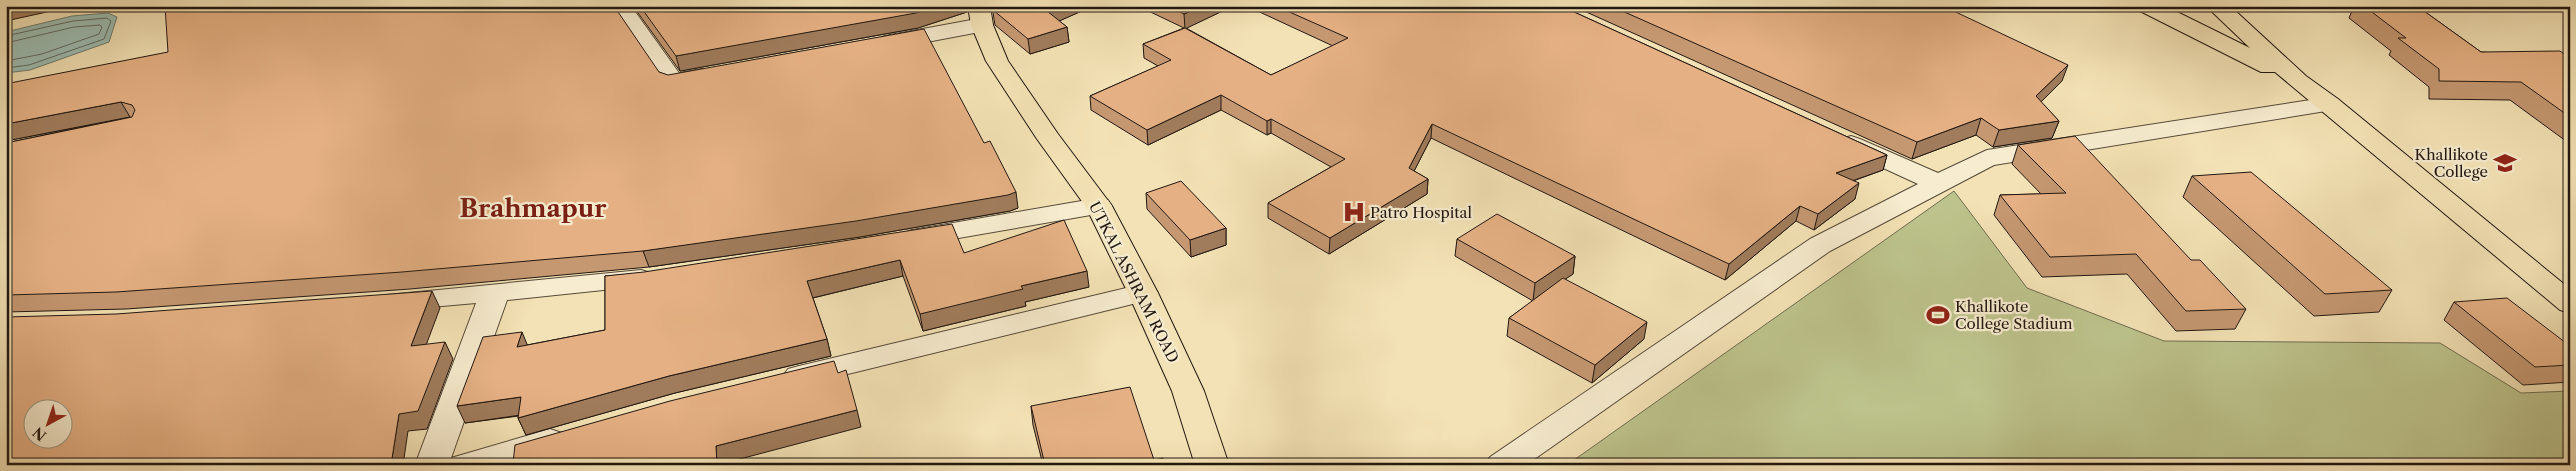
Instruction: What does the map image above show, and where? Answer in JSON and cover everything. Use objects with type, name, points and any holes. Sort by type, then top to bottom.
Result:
[{"type":"main road","points":[[2151,8],[2185,6]]},
{"type":"main road","points":[[2217,6],[2298,81],[2330,104],[2570,304]]},
{"type":"main road","points":[[2151,8],[2298,81]]},
{"type":"main road","name":"UTKAL ASHRAM ROAD","points":[[980,16],[997,61],[1049,139],[1099,206],[1143,293],[1188,391],[1212,465]]},
{"type":"street","points":[[620,6],[672,81],[721,72]]},
{"type":"street","points":[[866,46],[980,16]]},
{"type":"street","points":[[1502,465],[1820,245],[1987,158],[2330,104]]},
{"type":"street","points":[[1830,134],[1938,183]]},
{"type":"street","points":[[889,242],[1099,206]]},
{"type":"street","points":[[373,302],[668,275]]},
{"type":"street","points":[[432,465],[496,292]]},
{"type":"street","points":[[771,383],[1143,293]]},
{"type":"street","points":[[464,465],[579,433]]},
{"type":"green space","name":"Khallikote College Stadium","points":[[1954,191],[2027,288],[2164,341],[2440,343],[2521,393],[2570,391],[2570,465],[1567,465]]},
{"type":"water","points":[[108,13],[117,17],[109,42],[30,70],[6,73],[6,32],[72,16]]},
{"type":"building","points":[[165,6],[614,6],[659,72],[668,75],[924,29],[984,143],[990,141],[1016,192],[1008,195],[856,221],[643,251],[402,272],[116,292],[6,295],[6,143],[132,117],[135,110],[132,105],[121,102],[6,124],[6,91],[10,83],[168,52]]},
{"type":"building","points":[[640,6],[938,6],[916,13],[676,56]]},
{"type":"building","points":[[992,6],[1059,6],[1047,11],[1067,27],[1028,39],[993,10]]},
{"type":"building","points":[[1168,6],[1202,6],[1184,14]]},
{"type":"building","points":[[1276,6],[1561,6],[1887,155],[1836,173],[1859,183],[1818,214],[1800,206],[1729,264],[1432,124],[1409,168],[1428,179],[1330,238],[1268,203],[1345,159],[1271,119],[1267,121],[1221,95],[1147,130],[1090,96],[1171,60],[1143,44],[1185,28],[1271,75],[1348,38]]},
{"type":"building","points":[[1611,6],[1943,6],[2068,65],[2036,96],[2059,121],[1999,130],[1981,118],[1917,142]]},
{"type":"building","points":[[2364,6],[2417,6],[2481,52],[2560,51],[2570,58],[2570,117],[2521,82],[2439,81],[2439,69],[2398,38],[2406,38]]},
{"type":"building","points":[[2075,136],[2191,260],[2200,260],[2246,309],[2186,311],[2136,254],[2050,257],[2000,195],[2066,193],[2018,145]]},
{"type":"building","points":[[2251,172],[2392,290],[2325,294],[2192,176]]},
{"type":"building","points":[[1181,181],[1226,228],[1190,240],[1146,193]]},
{"type":"building","points":[[1497,214],[1575,256],[1535,283],[1457,239]]},
{"type":"building","points":[[1064,220],[1087,271],[1021,286],[1023,289],[920,314],[900,260],[807,281],[827,339],[669,376],[518,418],[521,397],[457,406],[483,337],[522,332],[517,347],[605,330],[605,276],[644,272],[952,224],[964,253]]},
{"type":"building","points":[[1563,278],[1647,322],[1595,365],[1509,318]]},
{"type":"building","points":[[432,291],[411,346],[445,342],[418,411],[399,414],[391,465],[6,465],[6,317],[116,314]]},
{"type":"building","points":[[2507,298],[2570,346],[2570,365],[2535,367],[2454,302]]},
{"type":"building","points":[[834,361],[838,373],[846,370],[857,410],[716,446],[717,465],[506,465],[513,463],[515,445],[670,401]]},
{"type":"building","points":[[1130,387],[1154,460],[1163,458],[1165,465],[1045,465],[1031,406]]},
{"type":"place","name":"Khallikote College","points":[[2505,163]]},
{"type":"place","name":"Patro Hospital","points":[[1354,212]]},
{"type":"place","name":"Khallikote College Stadium","points":[[1938,315]]},
{"type":"district","name":"Brahmapur","points":[[533,208]]}]
